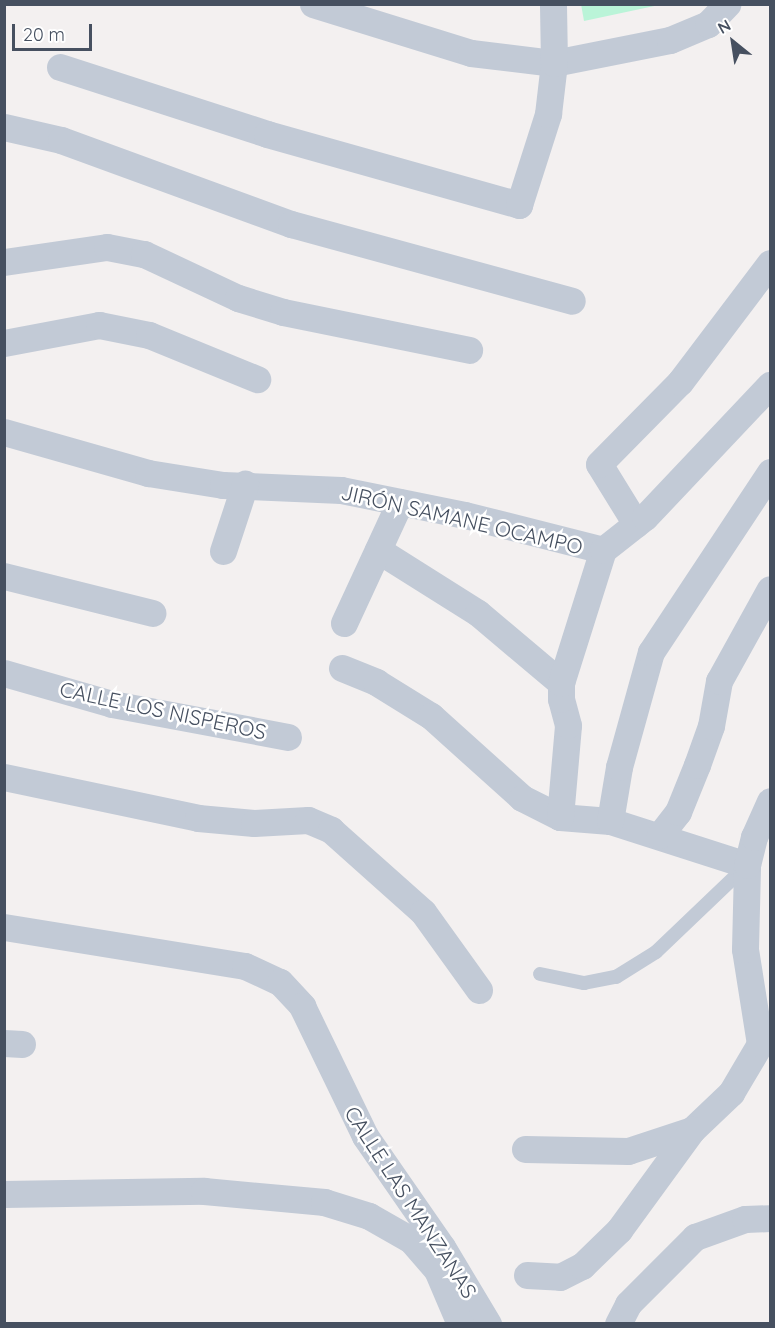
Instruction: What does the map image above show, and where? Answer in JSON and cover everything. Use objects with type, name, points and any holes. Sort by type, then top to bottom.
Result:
[{"type":"street","points":[[313,4],[471,53],[554,63],[670,40],[708,24],[727,4]]},
{"type":"street","points":[[60,67],[267,134],[519,205],[548,114],[554,63],[553,4]]},
{"type":"street","points":[[4,127],[61,140],[291,224],[572,301]]},
{"type":"street","points":[[4,262],[107,247],[144,254],[238,298],[283,312],[469,350]]},
{"type":"street","points":[[636,524],[599,464],[680,382],[771,263]]},
{"type":"street","points":[[4,343],[99,325],[149,335],[257,379]]},
{"type":"street","points":[[560,817],[568,725],[561,699],[561,683],[603,550],[636,524],[771,385]]},
{"type":"street","name":"JIRÓN SAMANE OCAMPO","points":[[4,432],[148,473],[213,484],[340,490],[603,550]]},
{"type":"street","points":[[610,821],[619,767],[651,652],[771,472]]},
{"type":"street","points":[[223,551],[245,484]]},
{"type":"street","points":[[344,623],[400,502]]},
{"type":"street","points":[[378,550],[478,614],[561,683]]},
{"type":"street","points":[[4,576],[152,614]]},
{"type":"street","points":[[660,835],[678,812],[697,765],[711,726],[719,681],[771,589]]},
{"type":"street","points":[[342,668],[376,682],[430,716],[522,798],[560,817],[610,821],[660,835],[747,865]]},
{"type":"street","name":"CALLE LOS NISPEROS","points":[[4,673],[112,704],[288,737]]},
{"type":"street","points":[[4,777],[198,818],[254,823],[308,820],[331,830],[423,912],[479,990]]},
{"type":"street","points":[[527,1275],[560,1277],[582,1266],[619,1230],[692,1130],[731,1093],[765,1035],[745,950],[747,865],[754,837],[771,801]]},
{"type":"street","name":"CALLE LAS MANZANAS","points":[[4,927],[245,966],[280,982],[302,1006],[365,1136],[448,1257],[488,1323]]},
{"type":"street","points":[[525,1149],[628,1151],[692,1130]]},
{"type":"street","points":[[4,1194],[204,1191],[324,1202],[369,1216],[411,1240],[437,1270],[460,1323]]},
{"type":"street","points":[[618,1323],[628,1304],[695,1237],[745,1219],[771,1218]]},
{"type":"lane","points":[[540,974],[584,982],[616,977],[656,952],[747,865]]},
{"type":"green space","points":[[581,4],[659,4],[659,5],[584,21]]}]
